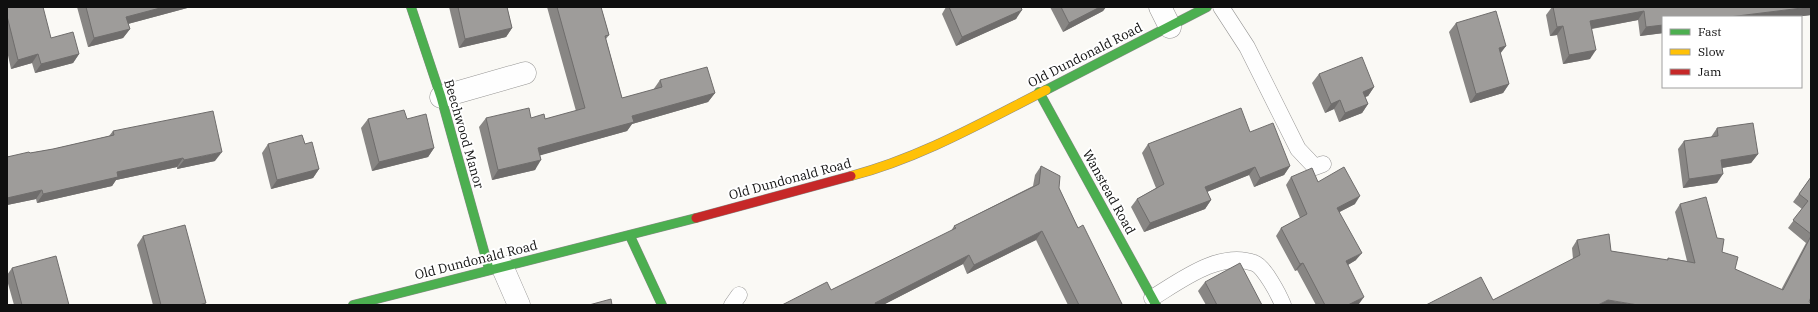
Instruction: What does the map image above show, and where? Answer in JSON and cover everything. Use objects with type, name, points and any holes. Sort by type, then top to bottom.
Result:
[{"type":"street","name":"Beechwood Manor","points":[[411,7],[496,267]]},
{"type":"street","points":[[1160,7],[1170,27]]},
{"type":"street","name":"Old Dundonald Road","points":[[353,305],[496,267],[630,236],[870,171],[940,144],[1039,92],[1208,7]]},
{"type":"street","points":[[441,96],[525,73]]},
{"type":"street","name":"Wanstead Road","points":[[1039,92],[1154,302]]},
{"type":"street","points":[[630,236],[662,305]]},
{"type":"street","points":[[496,267],[520,305]]},
{"type":"lane","points":[[1221,7],[1247,47],[1298,149],[1314,167],[1323,164]]},
{"type":"lane","points":[[1154,302],[1197,270],[1230,260],[1255,263],[1269,278],[1283,305]]},
{"type":"building","points":[[7,7],[43,7],[51,38],[73,32],[79,54],[41,64],[38,54],[18,60],[7,16]]},
{"type":"building","points":[[86,7],[164,7],[126,17],[130,29],[94,38]]},
{"type":"building","points":[[458,7],[507,7],[512,28],[465,39]]},
{"type":"building","points":[[557,7],[601,7],[609,35],[605,36],[622,98],[662,87],[660,80],[707,67],[715,93],[632,116],[634,122],[538,148],[541,160],[498,170],[486,118],[529,108],[531,118],[544,114],[545,119],[585,108]]},
{"type":"building","points":[[949,7],[1021,7],[1022,10],[962,37]]},
{"type":"building","points":[[1061,7],[1100,7],[1069,23]]},
{"type":"building","points":[[1553,7],[1810,7],[1737,16],[1662,16],[1662,25],[1646,27],[1644,11],[1590,21],[1596,50],[1569,55],[1563,26],[1557,27]]},
{"type":"building","points":[[1496,11],[1506,46],[1499,48],[1509,84],[1476,94],[1456,23]]},
{"type":"building","points":[[1362,57],[1374,87],[1363,92],[1368,104],[1345,113],[1340,100],[1331,104],[1319,74]]},
{"type":"building","points":[[1241,108],[1250,132],[1273,123],[1290,166],[1260,178],[1255,167],[1205,187],[1211,200],[1150,223],[1137,199],[1164,184],[1148,144]]},
{"type":"building","points":[[404,110],[407,119],[426,114],[434,148],[379,162],[368,119]]},
{"type":"building","points":[[213,111],[222,152],[184,160],[183,158],[117,172],[118,177],[43,194],[42,190],[7,198],[7,157],[53,149],[114,135],[113,131]]},
{"type":"building","points":[[1753,123],[1758,154],[1721,160],[1723,174],[1689,179],[1684,141],[1718,136],[1717,128]]},
{"type":"building","points":[[302,135],[305,144],[312,142],[319,169],[277,180],[268,144]]},
{"type":"building","points":[[1041,166],[1060,176],[1059,188],[1078,228],[1083,225],[1122,304],[1079,305],[1042,231],[974,265],[969,255],[875,303],[876,305],[782,305],[827,282],[831,290],[956,228],[954,226],[1039,184]]},
{"type":"building","points":[[1344,167],[1360,196],[1337,208],[1362,253],[1346,261],[1364,297],[1348,305],[1325,305],[1303,263],[1300,264],[1281,228],[1307,214],[1291,177],[1312,168],[1318,182]]},
{"type":"building","points":[[1811,177],[1811,234],[1793,220],[1808,201],[1799,194]]},
{"type":"building","points":[[1706,197],[1717,238],[1724,239],[1722,252],[1738,257],[1735,269],[1783,290],[1811,236],[1811,297],[1809,302],[1811,305],[1638,305],[1608,300],[1598,305],[1426,305],[1481,277],[1493,300],[1580,255],[1577,240],[1609,234],[1611,251],[1695,263],[1680,204]]},
{"type":"building","points":[[185,225],[206,303],[199,305],[161,305],[143,236]]},
{"type":"building","points":[[56,256],[69,305],[22,305],[12,268]]},
{"type":"building","points":[[1240,263],[1262,305],[1217,305],[1205,282]]},
{"type":"building","points":[[611,299],[612,305],[589,305]]},
{"type":"traffic: fast","points":[[411,7],[441,97],[489,269]]},
{"type":"traffic: fast","points":[[1046,90],[1207,7]]},
{"type":"traffic: fast","points":[[1039,92],[1156,305]]},
{"type":"traffic: fast","points":[[353,305],[696,218]]},
{"type":"traffic: fast","points":[[630,236],[662,305]]},
{"type":"traffic: slow","points":[[851,176],[902,159],[951,138],[1046,90]]},
{"type":"traffic: jam","points":[[696,218],[851,176]]}]
